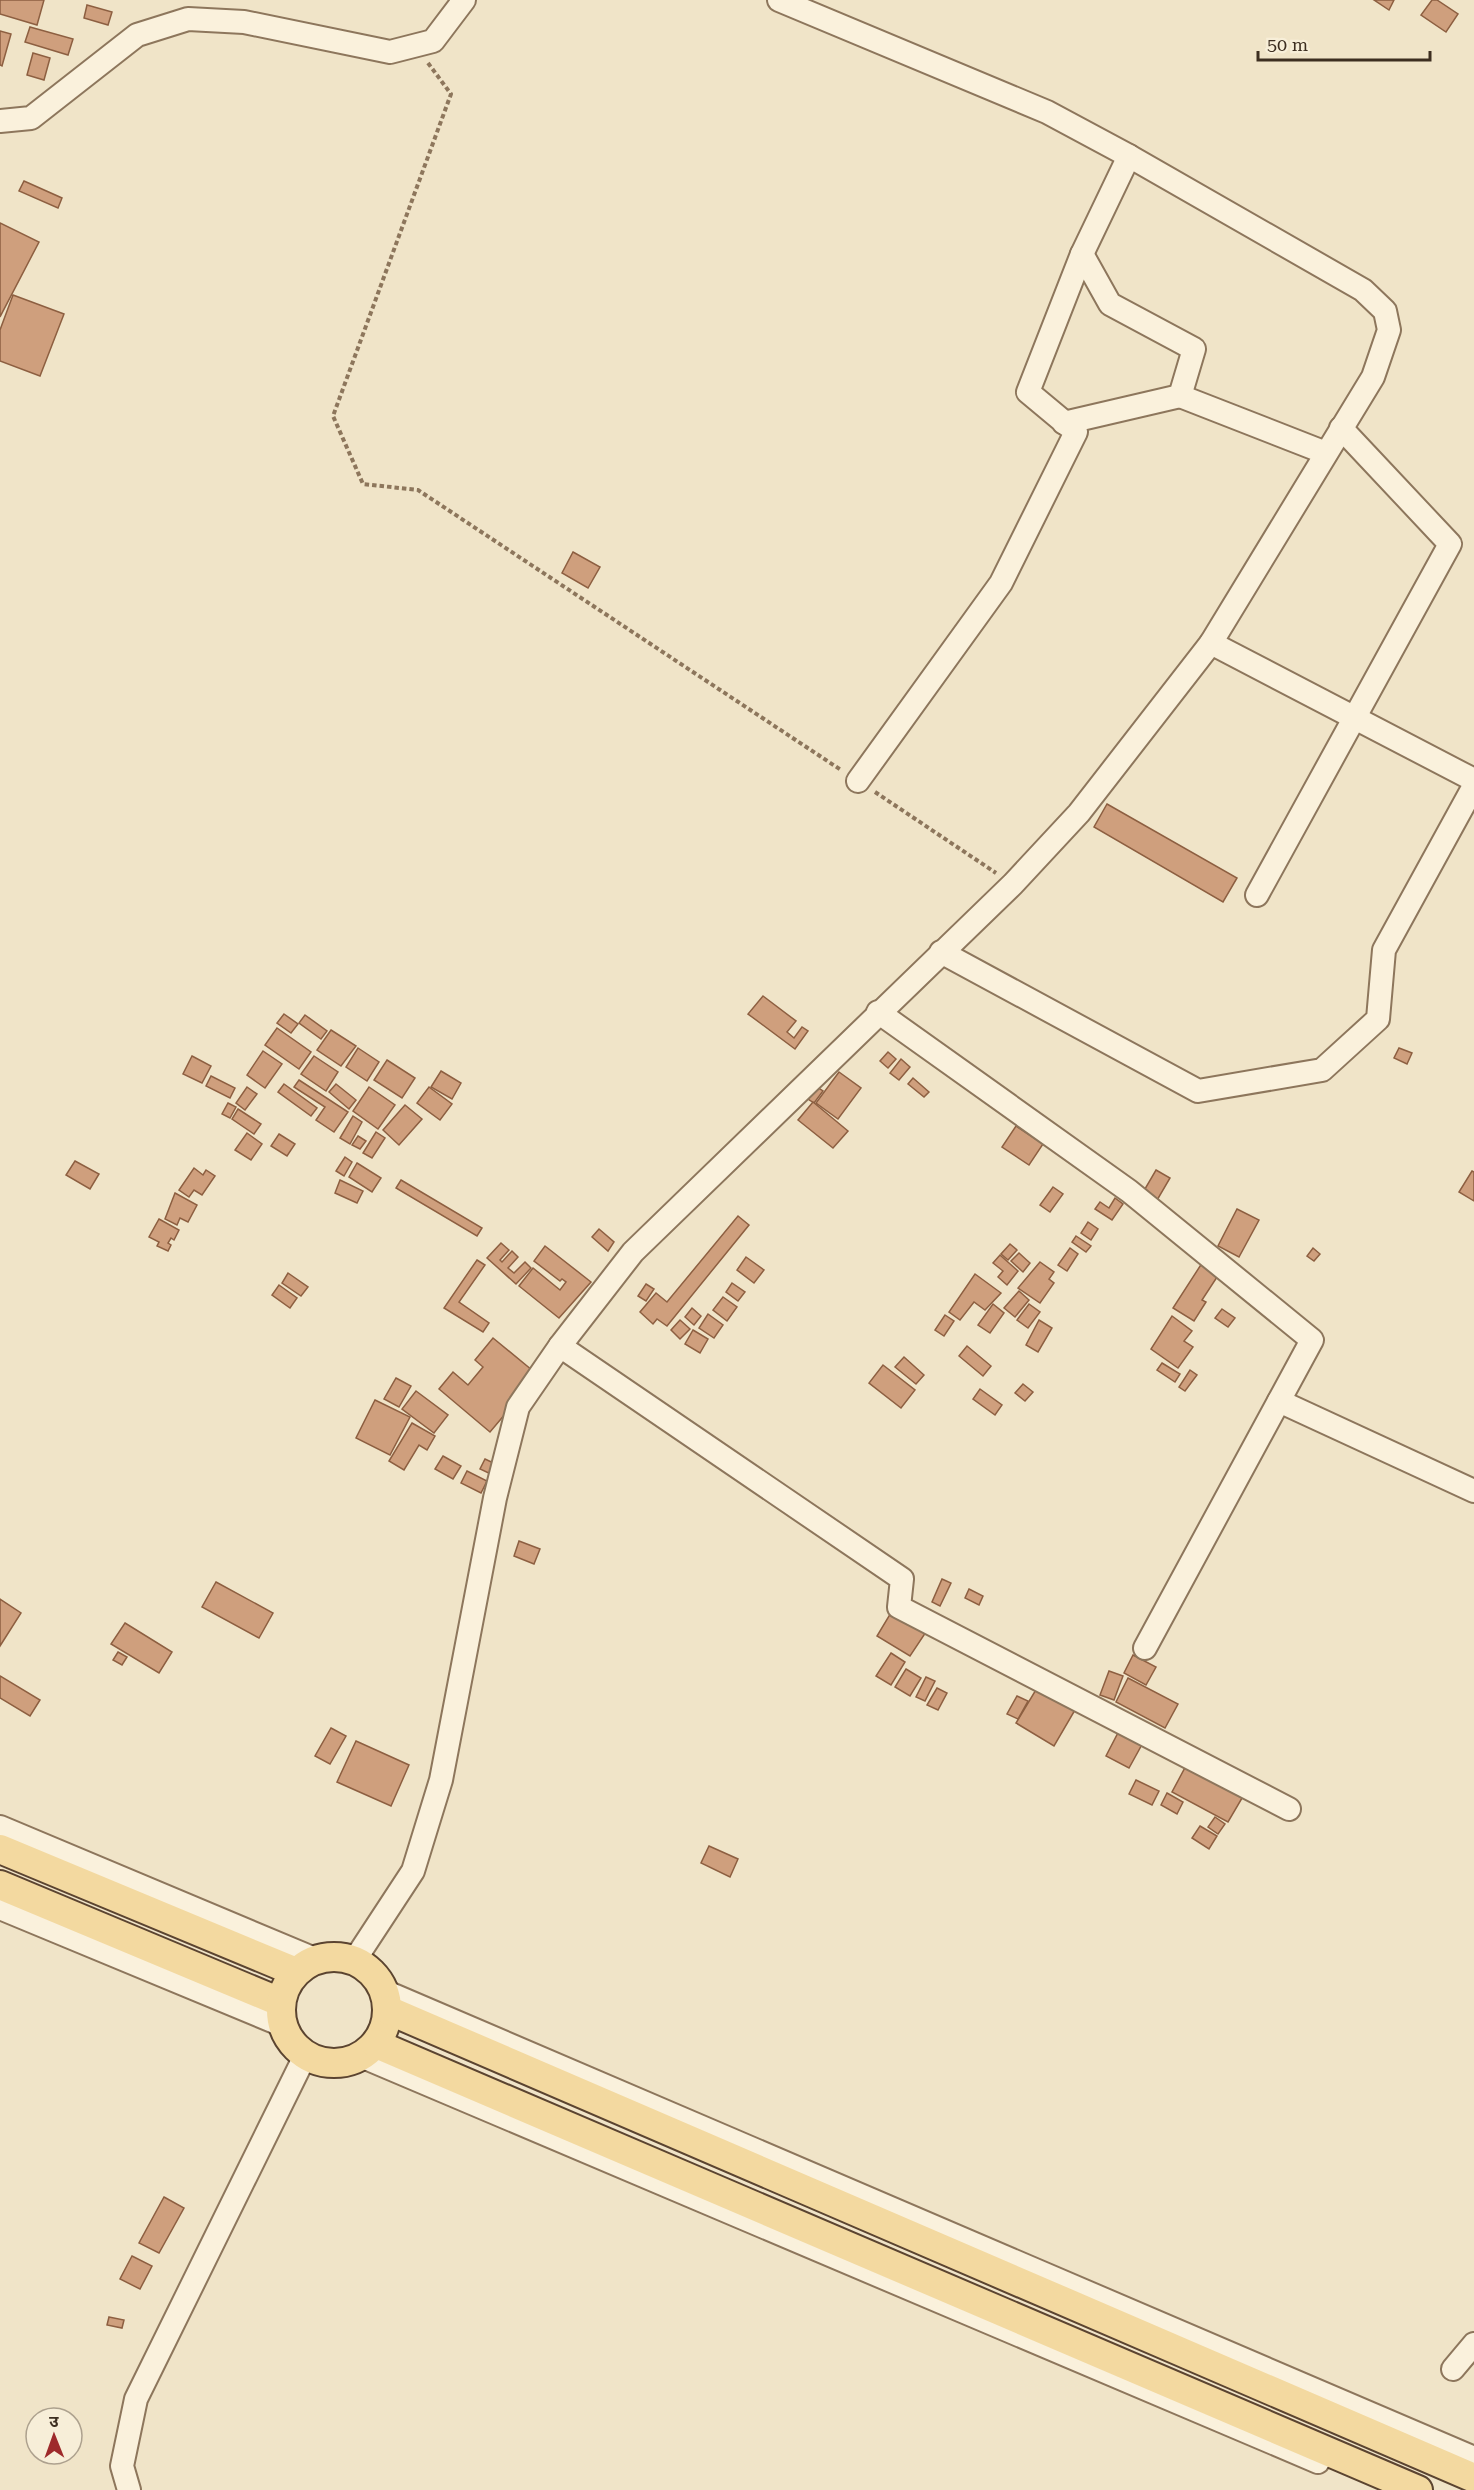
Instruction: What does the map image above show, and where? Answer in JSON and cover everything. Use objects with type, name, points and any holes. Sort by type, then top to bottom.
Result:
[{"type":"main road","points":[[0,1849],[306,1966]]},
{"type":"main road","points":[[0,1885],[281,2013]]},
{"type":"main road","points":[[335,1957],[354,1961],[375,1975],[386,2000],[385,2028],[369,2050],[344,2063],[327,2064],[306,2056],[291,2042],[281,2013],[286,1986],[306,1966],[335,1957]]},
{"type":"main road","points":[[386,2000],[1474,2478]]},
{"type":"main road","points":[[369,2050],[1419,2490]]},
{"type":"street","points":[[0,121],[32,118],[137,35],[188,19],[244,22],[390,52],[434,41],[464,0]]},
{"type":"street","points":[[354,1961],[412,1871],[441,1780],[495,1498],[519,1407],[560,1346],[633,1252],[878,1012],[1013,884],[1079,813],[1211,643],[1373,377],[1389,330],[1385,311],[1363,290],[1129,156],[1047,112],[779,0]]},
{"type":"street","points":[[858,781],[1001,583],[1076,432],[1028,392],[1082,254],[1129,156]]},
{"type":"street","points":[[1082,254],[1110,304],[1194,349],[1180,396]]},
{"type":"street","points":[[1064,423],[1180,396],[1326,453]]},
{"type":"street","points":[[1257,895],[1450,543],[1341,428]]},
{"type":"street","points":[[1211,643],[1474,780]]},
{"type":"street","points":[[941,952],[1198,1091],[1322,1070],[1378,1019],[1384,950],[1474,786]]},
{"type":"street","points":[[878,1012],[1129,1191],[1312,1340],[1145,1648]]},
{"type":"street","points":[[560,1346],[902,1579],[899,1608],[1289,1809]]},
{"type":"street","points":[[1279,1401],[1474,1491]]},
{"type":"street","points":[[0,1827],[306,1966]]},
{"type":"street","points":[[0,1908],[281,2013]]},
{"type":"street","points":[[386,2000],[1474,2458]]},
{"type":"street","points":[[369,2050],[1383,2490]]},
{"type":"street","points":[[129,2490],[122,2466],[136,2399],[306,2056]]},
{"type":"street","points":[[1453,2369],[1474,2344]]},
{"type":"path","points":[[415,46],[451,94],[333,416],[363,484],[418,490],[1013,884]]},
{"type":"building","points":[[0,0],[44,0],[37,25],[0,14]]},
{"type":"building","points":[[1374,0],[1394,0],[1389,10]]},
{"type":"building","points":[[1432,0],[1437,0],[1458,14],[1446,32],[1421,15]]},
{"type":"building","points":[[87,5],[112,12],[108,25],[84,18]]},
{"type":"building","points":[[30,27],[73,39],[68,55],[25,42]]},
{"type":"building","points":[[0,31],[11,34],[2,66],[0,65]]},
{"type":"building","points":[[33,53],[50,58],[44,80],[27,75]]},
{"type":"building","points":[[24,181],[62,198],[58,208],[19,191]]},
{"type":"building","points":[[0,223],[39,242],[0,317]]},
{"type":"building","points":[[13,295],[64,314],[40,376],[0,361],[0,330]]},
{"type":"building","points":[[573,552],[600,567],[588,588],[562,573]]},
{"type":"building","points":[[1107,804],[1237,878],[1223,902],[1094,827]]},
{"type":"building","points":[[763,996],[796,1021],[787,1032],[794,1038],[802,1027],[808,1031],[795,1049],[748,1014]]},
{"type":"building","points":[[284,1014],[298,1024],[291,1033],[277,1023]]},
{"type":"building","points":[[305,1015],[327,1031],[321,1039],[299,1023]]},
{"type":"building","points":[[277,1028],[311,1052],[299,1069],[265,1045]]},
{"type":"building","points":[[331,1030],[356,1046],[341,1066],[317,1050]]},
{"type":"building","points":[[358,1048],[379,1062],[367,1081],[346,1067]]},
{"type":"building","points":[[1399,1048],[1412,1053],[1407,1064],[1394,1058]]},
{"type":"building","points":[[263,1051],[282,1064],[265,1088],[247,1075]]},
{"type":"building","points":[[888,1052],[896,1059],[888,1068],[880,1061]]},
{"type":"building","points":[[192,1056],[211,1066],[202,1083],[183,1074]]},
{"type":"building","points":[[314,1056],[338,1072],[326,1091],[301,1074]]},
{"type":"building","points":[[901,1059],[910,1067],[899,1080],[890,1073]]},
{"type":"building","points":[[387,1060],[415,1078],[402,1098],[374,1080]]},
{"type":"building","points":[[441,1071],[461,1083],[452,1099],[431,1087]]},
{"type":"building","points":[[839,1072],[861,1088],[838,1119],[816,1103]]},
{"type":"building","points":[[211,1076],[235,1088],[230,1098],[206,1086]]},
{"type":"building","points":[[913,1078],[929,1092],[924,1097],[908,1084]]},
{"type":"building","points":[[299,1080],[348,1112],[334,1132],[316,1120],[325,1107],[294,1087]]},
{"type":"building","points":[[284,1084],[317,1108],[311,1116],[278,1092]]},
{"type":"building","points":[[336,1084],[356,1100],[349,1109],[329,1092]]},
{"type":"building","points":[[247,1087],[257,1094],[245,1110],[236,1103]]},
{"type":"building","points":[[369,1087],[395,1105],[378,1129],[353,1111]]},
{"type":"building","points":[[429,1087],[452,1104],[440,1120],[417,1103]]},
{"type":"building","points":[[817,1087],[823,1091],[814,1103],[808,1099]]},
{"type":"building","points":[[813,1102],[848,1131],[833,1148],[798,1120]]},
{"type":"building","points":[[228,1103],[236,1107],[230,1118],[222,1114]]},
{"type":"building","points":[[405,1105],[422,1119],[399,1145],[383,1130]]},
{"type":"building","points":[[238,1109],[261,1124],[254,1134],[232,1119]]},
{"type":"building","points":[[353,1116],[362,1122],[350,1144],[340,1138]]},
{"type":"building","points":[[1016,1126],[1043,1144],[1029,1165],[1002,1147]]},
{"type":"building","points":[[376,1132],[385,1138],[372,1158],[363,1153]]},
{"type":"building","points":[[247,1133],[262,1144],[251,1160],[235,1150]]},
{"type":"building","points":[[279,1134],[295,1144],[287,1156],[271,1146]]},
{"type":"building","points":[[358,1136],[366,1141],[360,1149],[352,1145]]},
{"type":"building","points":[[345,1157],[352,1162],[344,1176],[336,1171]]},
{"type":"building","points":[[75,1161],[99,1174],[90,1189],[66,1175]]},
{"type":"building","points":[[357,1163],[381,1178],[372,1192],[349,1177]]},
{"type":"building","points":[[194,1168],[203,1175],[206,1170],[215,1176],[202,1195],[194,1190],[189,1197],[179,1190]]},
{"type":"building","points":[[1156,1170],[1170,1178],[1156,1202],[1142,1194]]},
{"type":"building","points":[[1472,1171],[1474,1172],[1474,1201],[1459,1192]]},
{"type":"building","points":[[340,1180],[363,1191],[357,1203],[335,1193]]},
{"type":"building","points":[[401,1180],[482,1228],[477,1236],[396,1188]]},
{"type":"building","points":[[1053,1187],[1063,1194],[1050,1212],[1040,1205]]},
{"type":"building","points":[[175,1193],[197,1205],[188,1222],[180,1218],[177,1225],[165,1219]]},
{"type":"building","points":[[1115,1198],[1123,1204],[1112,1220],[1095,1209],[1100,1202],[1109,1208]]},
{"type":"building","points":[[1237,1209],[1259,1220],[1239,1257],[1218,1246]]},
{"type":"building","points":[[738,1216],[749,1225],[667,1326],[657,1319],[653,1324],[640,1312],[656,1293],[667,1302]]},
{"type":"building","points":[[159,1219],[179,1230],[174,1240],[171,1238],[168,1243],[171,1245],[168,1251],[157,1246],[159,1242],[149,1237]]},
{"type":"building","points":[[1088,1222],[1098,1229],[1091,1240],[1081,1233]]},
{"type":"building","points":[[599,1229],[614,1242],[608,1251],[592,1237]]},
{"type":"building","points":[[1076,1236],[1091,1246],[1086,1252],[1072,1242]]},
{"type":"building","points":[[501,1243],[509,1250],[500,1260],[502,1262],[512,1251],[518,1257],[508,1268],[514,1273],[525,1262],[531,1268],[516,1284],[487,1258]]},
{"type":"building","points":[[1010,1244],[1017,1250],[1008,1260],[1001,1254]]},
{"type":"building","points":[[545,1246],[591,1282],[559,1318],[519,1286],[533,1268],[560,1290],[566,1282],[562,1279],[560,1281],[534,1261]]},
{"type":"building","points":[[1070,1248],[1078,1254],[1067,1271],[1058,1265]]},
{"type":"building","points":[[1313,1248],[1320,1254],[1314,1261],[1307,1256]]},
{"type":"building","points":[[1019,1253],[1030,1263],[1023,1272],[1011,1261]]},
{"type":"building","points":[[1000,1255],[1018,1271],[1007,1285],[998,1277],[1003,1271],[993,1263]]},
{"type":"building","points":[[746,1257],[764,1270],[754,1283],[737,1270]]},
{"type":"building","points":[[477,1260],[485,1265],[459,1302],[489,1323],[483,1332],[444,1308]]},
{"type":"building","points":[[1204,1260],[1221,1271],[1202,1300],[1206,1302],[1194,1321],[1173,1308]]},
{"type":"building","points":[[1040,1262],[1054,1272],[1049,1279],[1054,1283],[1040,1303],[1018,1288]]},
{"type":"building","points":[[288,1273],[308,1287],[301,1296],[282,1283]]},
{"type":"building","points":[[975,1274],[1001,1293],[985,1310],[974,1302],[960,1320],[949,1312]]},
{"type":"building","points":[[732,1283],[745,1292],[738,1301],[726,1292]]},
{"type":"building","points":[[646,1284],[654,1289],[646,1301],[638,1296]]},
{"type":"building","points":[[279,1285],[297,1298],[290,1308],[272,1295]]},
{"type":"building","points":[[1019,1291],[1029,1300],[1015,1317],[1004,1308]]},
{"type":"building","points":[[723,1297],[737,1307],[727,1321],[713,1310]]},
{"type":"building","points":[[993,1304],[1004,1313],[990,1333],[978,1325]]},
{"type":"building","points":[[1029,1304],[1040,1312],[1028,1328],[1017,1320]]},
{"type":"building","points":[[692,1308],[701,1316],[694,1325],[685,1317]]},
{"type":"building","points":[[1222,1309],[1235,1318],[1228,1327],[1215,1318]]},
{"type":"building","points":[[708,1314],[723,1325],[714,1338],[699,1328]]},
{"type":"building","points":[[945,1315],[954,1321],[944,1336],[935,1330]]},
{"type":"building","points":[[1172,1316],[1192,1331],[1184,1341],[1193,1347],[1178,1368],[1151,1349]]},
{"type":"building","points":[[680,1320],[690,1329],[680,1339],[671,1330]]},
{"type":"building","points":[[1039,1320],[1052,1328],[1038,1352],[1026,1345]]},
{"type":"building","points":[[693,1330],[708,1339],[700,1353],[685,1344]]},
{"type":"building","points":[[493,1338],[538,1375],[490,1432],[439,1389],[453,1372],[468,1385],[483,1367],[475,1360]]},
{"type":"building","points":[[967,1346],[991,1366],[983,1376],[959,1356]]},
{"type":"building","points":[[904,1357],[924,1375],[916,1384],[895,1367]]},
{"type":"building","points":[[1162,1363],[1180,1374],[1175,1382],[1157,1370]]},
{"type":"building","points":[[883,1365],[915,1390],[901,1408],[869,1383]]},
{"type":"building","points":[[1190,1370],[1197,1375],[1185,1391],[1179,1387]]},
{"type":"building","points":[[396,1378],[411,1386],[399,1407],[384,1399]]},
{"type":"building","points":[[1023,1384],[1033,1392],[1025,1401],[1015,1393]]},
{"type":"building","points":[[980,1389],[1002,1405],[995,1415],[973,1399]]},
{"type":"building","points":[[416,1391],[448,1415],[434,1433],[402,1409]]},
{"type":"building","points":[[375,1400],[410,1417],[390,1455],[356,1438]]},
{"type":"building","points":[[412,1423],[435,1436],[427,1450],[419,1445],[404,1470],[389,1461]]},
{"type":"building","points":[[443,1456],[461,1466],[453,1479],[435,1469]]},
{"type":"building","points":[[485,1459],[500,1466],[495,1476],[480,1469]]},
{"type":"building","points":[[467,1471],[487,1481],[481,1493],[461,1483]]},
{"type":"building","points":[[519,1541],[540,1549],[534,1564],[514,1556]]},
{"type":"building","points":[[942,1579],[951,1583],[940,1606],[932,1602]]},
{"type":"building","points":[[216,1582],[273,1613],[259,1638],[202,1607]]},
{"type":"building","points":[[969,1589],[983,1596],[979,1605],[965,1598]]},
{"type":"building","points":[[0,1599],[21,1613],[0,1646]]},
{"type":"building","points":[[892,1611],[926,1632],[910,1656],[877,1636]]},
{"type":"building","points":[[125,1623],[172,1652],[159,1673],[111,1644]]},
{"type":"building","points":[[118,1652],[127,1657],[122,1665],[113,1660]]},
{"type":"building","points":[[891,1653],[905,1662],[891,1685],[876,1676]]},
{"type":"building","points":[[1133,1655],[1156,1667],[1146,1685],[1124,1673]]},
{"type":"building","points":[[906,1669],[921,1678],[910,1696],[895,1687]]},
{"type":"building","points":[[1109,1671],[1123,1676],[1114,1700],[1100,1695]]},
{"type":"building","points":[[0,1676],[40,1700],[30,1716],[0,1698]]},
{"type":"building","points":[[926,1677],[935,1681],[925,1701],[916,1697]]},
{"type":"building","points":[[1128,1678],[1178,1704],[1165,1728],[1116,1702]]},
{"type":"building","points":[[937,1688],[947,1693],[938,1710],[927,1705]]},
{"type":"building","points":[[1037,1688],[1075,1710],[1054,1746],[1016,1723]]},
{"type":"building","points":[[1017,1696],[1028,1701],[1018,1719],[1007,1714]]},
{"type":"building","points":[[1121,1727],[1145,1739],[1129,1768],[1106,1756]]},
{"type":"building","points":[[331,1728],[346,1736],[330,1764],[315,1756]]},
{"type":"building","points":[[356,1741],[409,1765],[391,1806],[337,1782]]},
{"type":"building","points":[[1188,1762],[1245,1793],[1228,1822],[1172,1792]]},
{"type":"building","points":[[1136,1780],[1159,1791],[1152,1805],[1129,1794]]},
{"type":"building","points":[[1167,1793],[1183,1802],[1177,1814],[1161,1805]]},
{"type":"building","points":[[1215,1817],[1225,1824],[1218,1834],[1208,1827]]},
{"type":"building","points":[[1200,1826],[1217,1836],[1209,1849],[1192,1838]]},
{"type":"building","points":[[709,1846],[738,1859],[730,1877],[701,1863]]},
{"type":"building","points":[[164,2197],[184,2208],[159,2253],[139,2243]]},
{"type":"building","points":[[132,2256],[152,2266],[140,2289],[120,2279]]},
{"type":"building","points":[[109,2317],[124,2320],[122,2328],[107,2325]]}]
